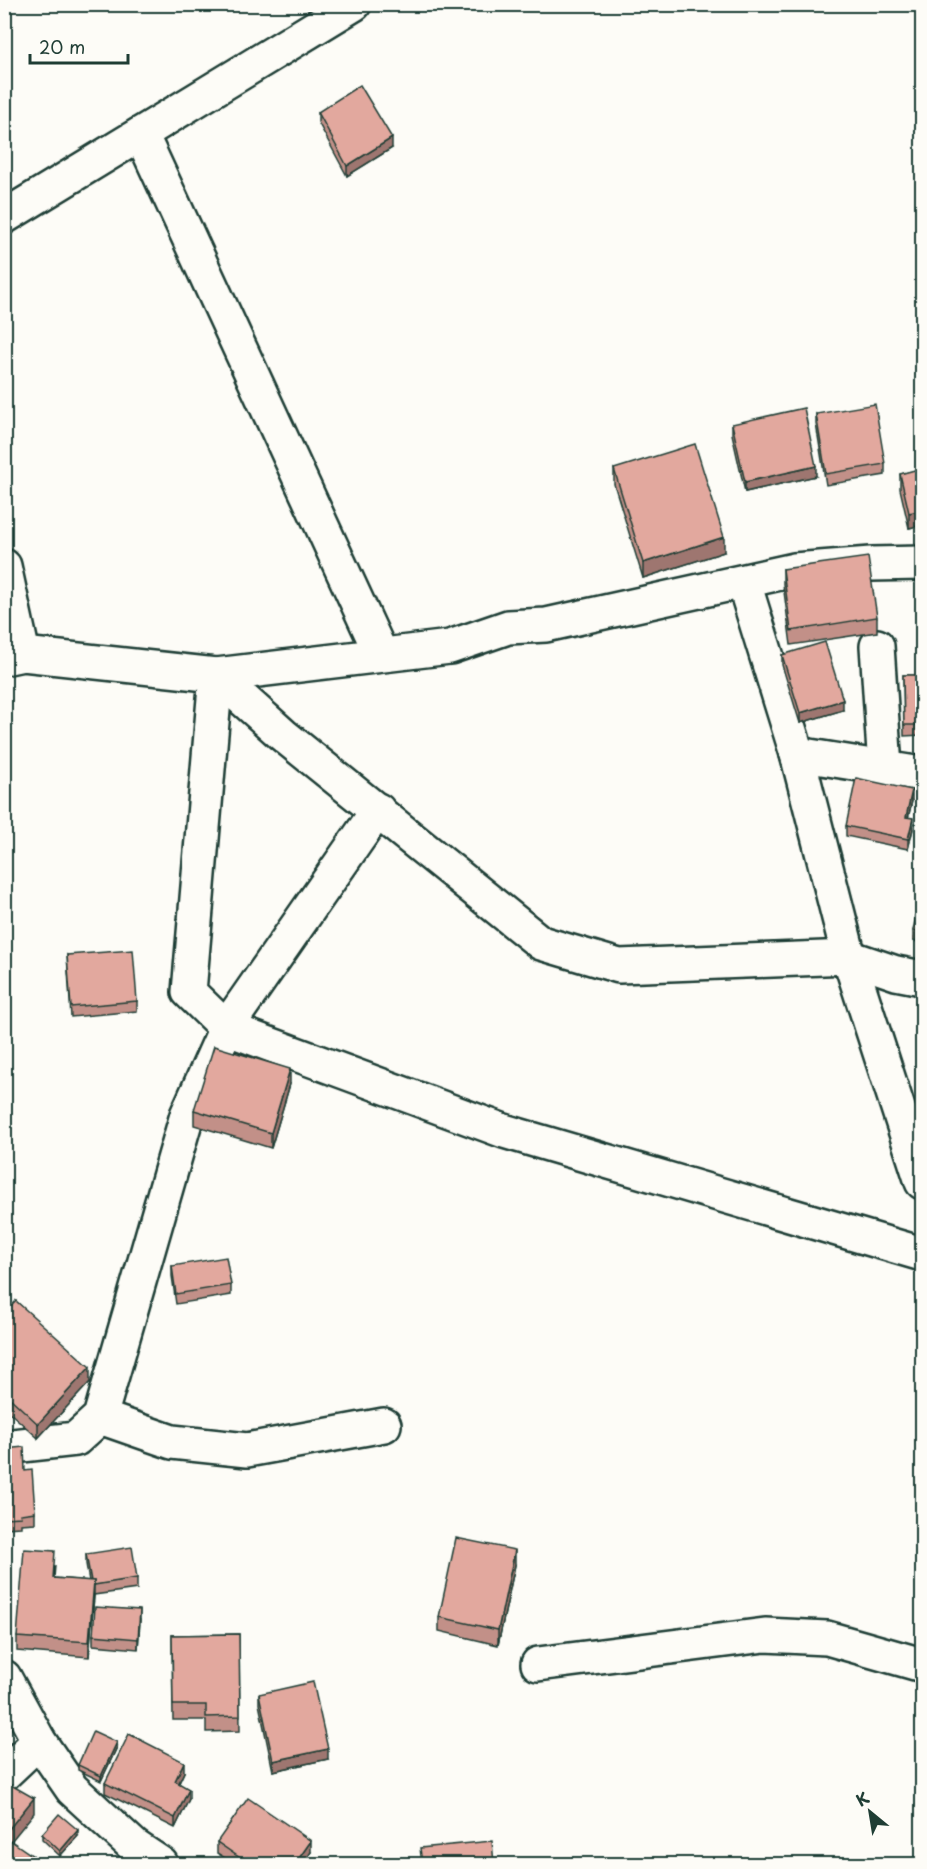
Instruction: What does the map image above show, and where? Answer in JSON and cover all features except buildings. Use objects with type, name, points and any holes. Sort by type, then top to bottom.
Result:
[{"type":"street","points":[[4,217],[354,4]]},
{"type":"street","points":[[141,134],[381,654]]},
{"type":"street","points":[[4,566],[14,656],[216,675],[450,647],[508,627],[546,625],[744,583],[794,570],[922,563]]},
{"type":"street","points":[[744,583],[797,754],[849,957],[922,1182]]},
{"type":"street","points":[[877,646],[885,768]]},
{"type":"street","points":[[216,675],[283,735],[541,943],[619,966],[849,957],[896,973],[922,978]]},
{"type":"street","points":[[216,675],[189,992],[226,1028],[504,1131],[922,1254]]},
{"type":"street","points":[[797,754],[922,774]]},
{"type":"street","points":[[4,1447],[76,1439],[100,1417],[187,1115],[226,1028],[378,810]]},
{"type":"street","points":[[100,1417],[172,1442],[247,1450],[384,1425]]},
{"type":"street","points":[[538,1664],[765,1635],[827,1638],[922,1665]]},
{"type":"street","points":[[4,1677],[39,1741],[72,1789],[134,1846],[161,1864]]},
{"type":"street","points":[[4,1774],[39,1741]]}]
